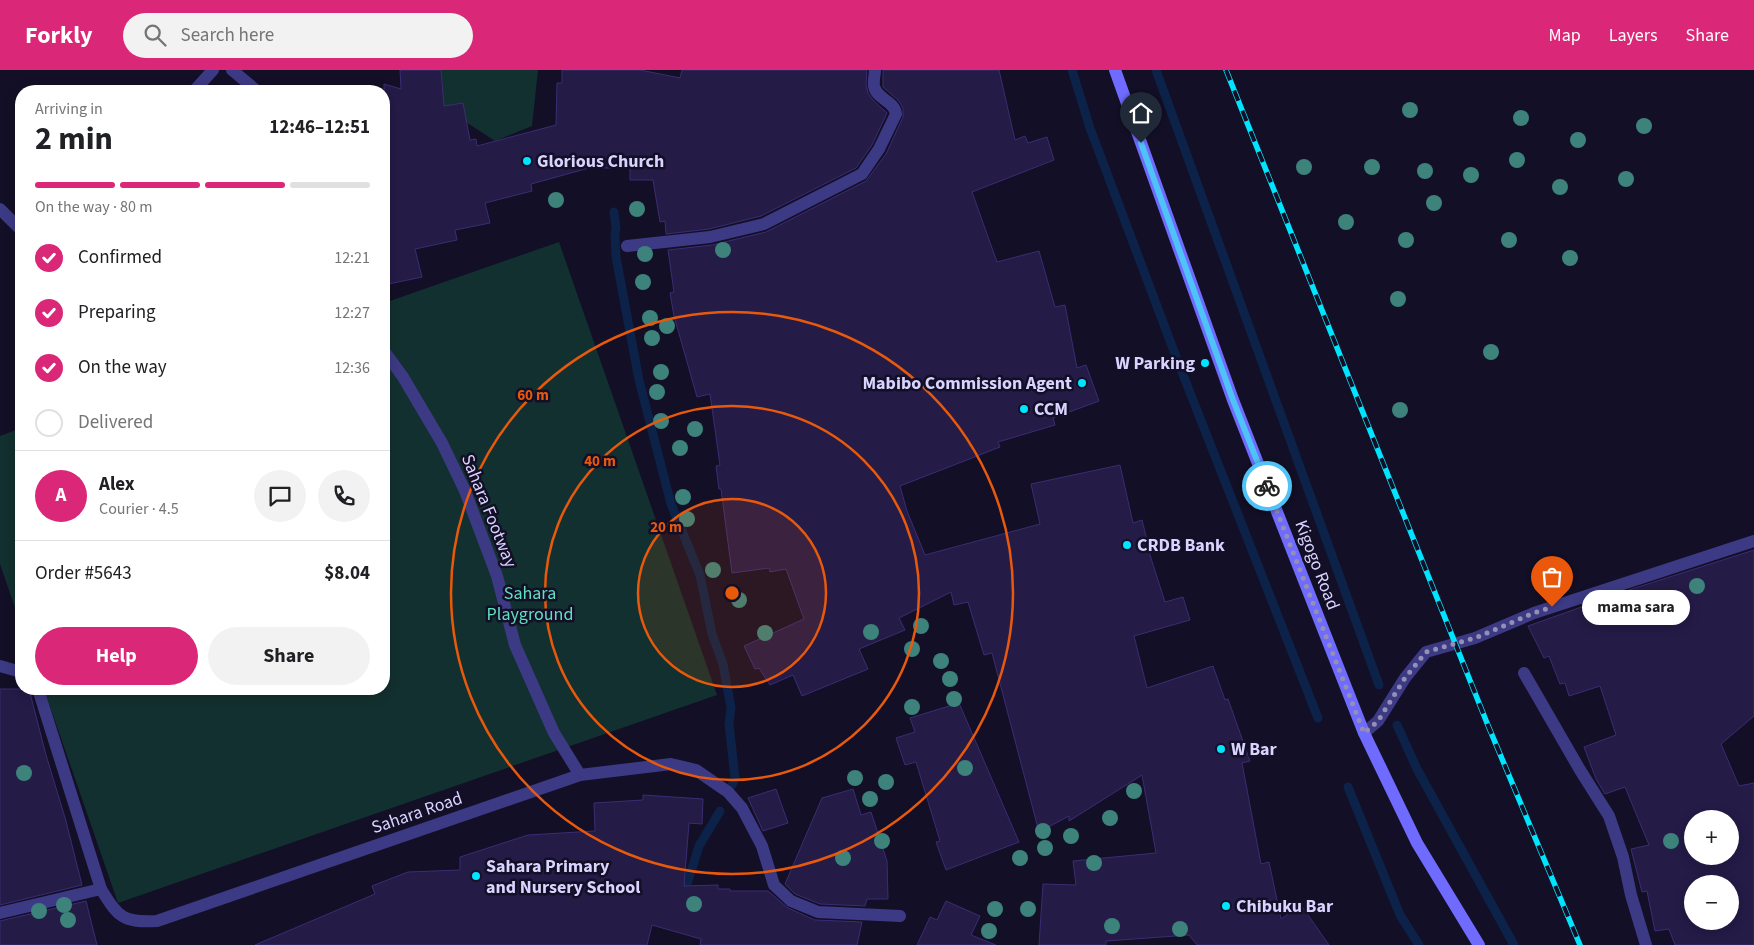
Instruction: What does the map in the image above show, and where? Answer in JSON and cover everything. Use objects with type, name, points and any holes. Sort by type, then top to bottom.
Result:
[{"type":"main road","name":"Kigogo Road","points":[[1114,70],[1233,400],[1364,733],[1417,843],[1479,945]]},
{"type":"street","points":[[199,85],[213,70]]},
{"type":"street","points":[[232,70],[249,85]]},
{"type":"street","points":[[627,246],[710,237],[764,224],[862,174],[879,149],[896,114],[893,106],[875,89],[875,70]]},
{"type":"street","points":[[0,209],[15,224]]},
{"type":"street","name":"Sahara Footway","points":[[390,359],[403,376],[442,443],[465,491],[498,576],[515,645],[554,733],[580,775]]},
{"type":"street","points":[[1364,733],[1378,721],[1405,678],[1426,652],[1475,638],[1534,613],[1754,541]]},
{"type":"street","points":[[0,666],[15,670]]},
{"type":"street","points":[[1524,672],[1580,770],[1609,816],[1623,857],[1631,895],[1646,945]]},
{"type":"street","name":"Sahara Road","points":[[40,695],[101,889],[113,910],[121,917],[138,922],[157,921],[580,775],[671,764],[696,770],[728,792],[742,808],[762,846],[774,885],[791,901],[818,912],[900,916]]},
{"type":"street","points":[[0,913],[101,889]]},
{"type":"green space","points":[[441,70],[538,70],[532,126],[495,141],[443,107]]},
{"type":"green space","name":"Sahara Playground","points":[[559,242],[717,695],[118,903],[46,695],[390,695],[390,301]]},
{"type":"green space","points":[[15,430],[15,608],[0,564],[0,436]]},
{"type":"building","points":[[400,70],[441,70],[444,106],[463,103],[470,140],[476,139],[477,146],[556,125],[557,83],[562,83],[562,70],[640,70],[680,78],[682,70],[867,70],[866,84],[868,93],[887,113],[872,145],[856,168],[761,216],[709,229],[666,234],[665,221],[660,222],[653,180],[630,180],[630,168],[589,168],[531,184],[532,191],[485,203],[490,223],[455,230],[457,240],[415,249],[422,277],[390,284],[390,86],[401,89]]},
{"type":"building","points":[[883,70],[999,70],[1015,140],[1025,136],[1028,143],[1047,137],[1054,160],[972,192],[997,262],[1039,251],[1055,307],[1065,305],[1077,368],[1086,365],[1099,401],[1053,418],[1055,425],[998,442],[1000,447],[900,486],[907,511],[925,555],[1040,524],[1031,484],[1120,465],[1133,523],[1142,520],[1149,552],[1165,602],[1183,597],[1190,620],[1134,636],[1147,688],[1213,666],[1225,700],[1228,699],[1250,761],[1242,763],[1261,864],[1269,862],[1281,919],[1301,905],[1329,945],[1197,945],[1189,935],[1106,941],[1106,945],[1039,945],[1043,884],[1076,885],[1073,861],[1156,853],[1142,775],[1069,821],[1069,816],[1039,832],[992,653],[984,655],[968,602],[954,605],[951,592],[899,618],[905,630],[859,649],[868,669],[802,696],[793,675],[770,685],[759,668],[755,669],[744,646],[804,619],[786,569],[770,572],[769,568],[732,573],[721,489],[719,489],[716,466],[720,465],[710,394],[697,397],[674,316],[670,293],[674,292],[668,250],[712,245],[766,232],[866,181],[886,154],[903,117],[903,108],[899,101],[883,87]]},
{"type":"building","points":[[1754,550],[1754,716],[1721,744],[1739,786],[1754,783],[1754,945],[1675,945],[1669,929],[1655,931],[1647,891],[1642,892],[1631,849],[1649,845],[1625,787],[1605,794],[1596,779],[1584,747],[1616,735],[1600,686],[1569,696],[1565,683],[1560,684],[1549,656],[1544,658],[1528,626],[1632,589]]},
{"type":"building","points":[[0,689],[15,689],[15,695],[31,695],[82,885],[0,905]]},
{"type":"building","points":[[959,703],[1019,842],[946,870],[936,842],[940,841],[916,762],[905,765],[896,738],[915,732],[910,718]]},
{"type":"building","points":[[776,789],[788,823],[763,831],[748,798]]},
{"type":"building","points":[[853,789],[861,815],[871,812],[887,861],[888,899],[867,899],[865,906],[820,904],[795,894],[785,884],[822,798]]},
{"type":"building","points":[[643,795],[703,799],[702,824],[689,823],[684,886],[718,885],[718,889],[730,889],[730,891],[768,891],[788,908],[815,920],[862,922],[857,945],[700,945],[701,939],[652,925],[647,945],[255,945],[375,894],[372,886],[408,872],[460,870],[460,857],[528,835],[595,831],[594,803],[643,800]]},
{"type":"building","points":[[86,901],[97,945],[0,945],[0,921]]},
{"type":"building","points":[[946,901],[980,916],[971,935],[996,945],[917,945],[930,917],[937,920]]},
{"type":"waterway","points":[[1072,70],[1090,128],[1178,362],[1318,718]]},
{"type":"waterway","points":[[1156,70],[1379,685]]},
{"type":"waterway","points":[[614,212],[616,257],[639,380],[671,504],[700,575],[712,634],[723,664],[731,708],[729,724],[735,778],[732,785]]},
{"type":"waterway","points":[[1397,725],[1417,769],[1514,945]]},
{"type":"waterway","points":[[1348,787],[1400,915],[1419,945]]},
{"type":"waterway","points":[[683,897],[699,846],[720,811]]},
{"type":"railway","points":[[1226,70],[1487,723],[1580,945]]},
{"type":"way so far","points":[[1267,486],[1364,733],[1378,721],[1405,678],[1426,652],[1475,638],[1552,607]]},
{"type":"place","name":"Glorious Church","points":[[527,161]]},
{"type":"place","name":"W Parking","points":[[1205,363]]},
{"type":"place","name":"Mabibo Commission Agent","points":[[1082,383]]},
{"type":"place","name":"CCM","points":[[1024,409]]},
{"type":"place","name":"CRDB Bank","points":[[1127,545]]},
{"type":"place","name":"mama sara","points":[[1552,607]]},
{"type":"place","name":"W Bar","points":[[1221,749]]},
{"type":"place","name":"Sahara Primary and Nursery School","points":[[476,876]]},
{"type":"place","name":"Chibuku Bar","points":[[1226,906]]},
{"type":"route","points":[[1141,143],[1233,400],[1267,486]]}]
